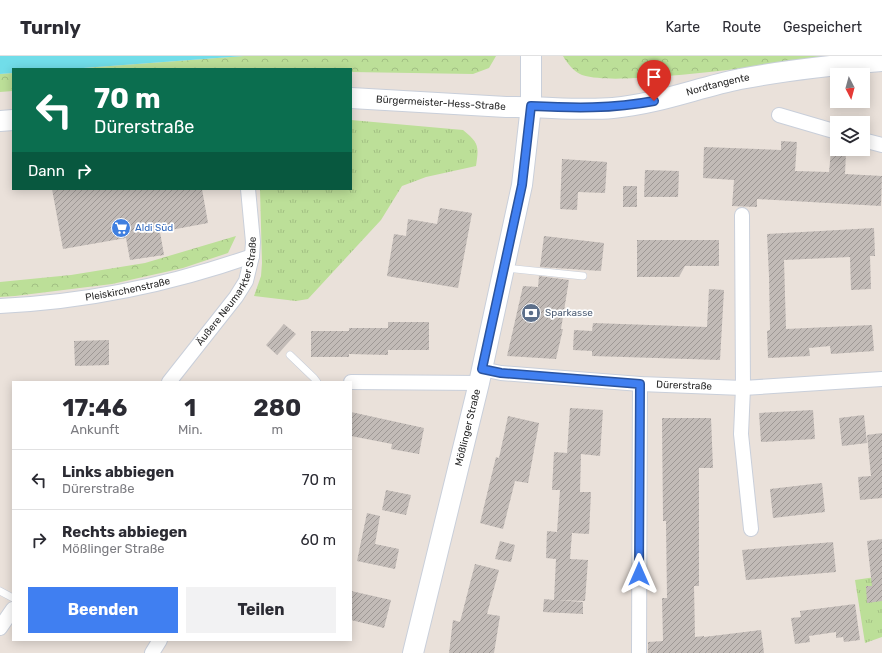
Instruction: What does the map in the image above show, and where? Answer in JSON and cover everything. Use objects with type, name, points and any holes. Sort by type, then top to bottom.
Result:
[{"type":"main road","name":"Mößlinger Straße","points":[[413,653],[480,376],[522,185],[531,106],[531,56]]},
{"type":"main road","name":"Nordtangente","points":[[531,106],[612,108],[668,98],[741,79],[882,61]]},
{"type":"main road","name":"Bürgermeister-Hess-Straße","points":[[352,98],[506,107],[531,106]]},
{"type":"main road","points":[[0,121],[12,120]]},
{"type":"street","points":[[779,115],[830,130]]},
{"type":"street","points":[[870,142],[882,145]]},
{"type":"street","name":"Äußere Neumarkter Straße","points":[[170,381],[241,290],[249,271],[252,256],[252,227],[248,190]]},
{"type":"street","points":[[742,215],[743,388],[741,434],[751,529]]},
{"type":"street","name":"Pleiskirchenstraße","points":[[0,306],[22,305],[115,294],[192,276],[252,256]]},
{"type":"street","name":"Dürerstraße","points":[[352,382],[480,376],[501,373],[640,384],[743,388],[882,379]]},
{"type":"street","points":[[639,653],[640,384]]},
{"type":"street","points":[[0,628],[12,610]]},
{"type":"street","points":[[152,653],[159,641]]},
{"type":"lane","points":[[504,268],[583,276]]},
{"type":"lane","points":[[290,355],[316,381]]},
{"type":"lane","points":[[0,591],[12,597]]},
{"type":"green space","points":[[244,56],[496,56],[489,68],[473,74],[352,72],[352,68],[83,68]]},
{"type":"green space","points":[[563,56],[830,56],[720,71],[618,79],[582,75],[571,67]]},
{"type":"green space","points":[[12,73],[12,91],[0,92],[0,74]]},
{"type":"green space","points":[[352,120],[463,130],[477,145],[476,166],[426,177],[402,186],[381,220],[308,299],[296,301],[254,296],[261,276],[260,190],[352,190]]},
{"type":"green space","points":[[236,236],[228,253],[183,268],[112,284],[0,297],[0,282],[71,275],[145,263]]},
{"type":"green space","points":[[882,576],[882,637],[865,643],[855,580]]},
{"type":"water","points":[[0,56],[244,56],[83,68],[12,68],[12,73],[0,74]]},
{"type":"building","points":[[781,141],[797,142],[795,171],[829,172],[831,156],[846,156],[845,174],[882,176],[881,206],[757,199],[757,207],[732,206],[734,180],[703,178],[704,147],[781,150]]},
{"type":"building","points":[[562,159],[607,162],[605,193],[578,192],[577,210],[560,209]]},
{"type":"building","points":[[645,170],[679,171],[678,197],[644,197]]},
{"type":"building","points":[[623,186],[637,186],[637,207],[623,207]]},
{"type":"building","name":"Aldi Süd","points":[[52,190],[202,190],[208,223],[160,232],[164,255],[130,260],[126,238],[63,249]]},
{"type":"building","points":[[440,208],[472,213],[458,288],[387,276],[394,234],[406,236],[408,219],[437,224]]},
{"type":"building","points":[[874,228],[875,256],[870,256],[871,289],[851,290],[850,257],[784,260],[786,329],[872,325],[874,351],[831,354],[830,346],[809,348],[810,356],[768,358],[767,331],[770,330],[767,234]]},
{"type":"building","points":[[544,236],[604,243],[601,271],[540,267]]},
{"type":"building","points":[[637,240],[719,240],[719,266],[685,266],[679,277],[637,277]]},
{"type":"building","points":[[539,276],[569,280],[561,329],[563,329],[556,359],[507,356],[523,286],[538,287]]},
{"type":"building","points":[[709,289],[724,290],[720,360],[592,356],[592,351],[573,350],[574,330],[592,331],[593,323],[707,327]]},
{"type":"building","points":[[388,322],[429,322],[429,350],[388,350],[388,355],[349,354],[349,357],[311,357],[311,331],[349,331],[349,328],[388,328]]},
{"type":"building","points":[[284,324],[296,334],[277,355],[266,345]]},
{"type":"building","points":[[109,340],[109,365],[75,366],[74,341]]},
{"type":"building","points":[[570,408],[603,410],[600,456],[581,454],[580,492],[591,492],[589,534],[572,533],[570,559],[588,560],[585,601],[555,600],[583,602],[583,614],[543,612],[544,599],[554,600],[556,559],[546,558],[547,531],[557,532],[560,490],[552,490],[554,452],[567,453]]},
{"type":"building","points":[[813,410],[815,439],[761,442],[759,413]]},
{"type":"building","points":[[352,412],[424,428],[419,454],[391,449],[392,444],[352,436]]},
{"type":"building","points":[[864,415],[867,443],[842,446],[839,418]]},
{"type":"building","points":[[508,416],[539,423],[528,483],[515,481],[503,529],[480,523],[496,457],[499,458]]},
{"type":"building","points":[[662,418],[711,418],[713,468],[699,468],[699,586],[694,586],[695,637],[761,630],[764,653],[648,653],[648,642],[663,641],[662,598],[667,598],[666,521],[663,521]]},
{"type":"building","points":[[882,433],[882,498],[860,500],[858,477],[871,476],[867,435]]},
{"type":"building","points":[[822,483],[825,512],[773,518],[770,489]]},
{"type":"building","points":[[386,490],[411,495],[406,515],[382,510]]},
{"type":"building","points":[[367,513],[380,516],[375,544],[399,549],[395,569],[357,561]]},
{"type":"building","points":[[882,539],[882,601],[867,603],[866,586],[872,586],[867,541]]},
{"type":"building","points":[[500,541],[515,545],[511,562],[495,559]]},
{"type":"building","points":[[833,542],[836,572],[746,580],[742,550]]},
{"type":"building","points":[[475,564],[499,570],[487,614],[500,616],[494,653],[449,653],[453,620],[460,622]]},
{"type":"building","points":[[352,591],[391,600],[384,628],[352,620]]},
{"type":"building","points":[[855,604],[860,640],[844,642],[843,637],[836,638],[836,632],[809,636],[810,642],[795,644],[791,618],[801,617],[800,611]]},
{"type":"place","name":"Aldi Süd","points":[[121,228]]},
{"type":"place","name":"Sparkasse","points":[[531,313]]},
{"type":"route","points":[[639,574],[640,384],[501,373],[482,369],[522,185],[531,106],[612,108],[654,101]]}]
